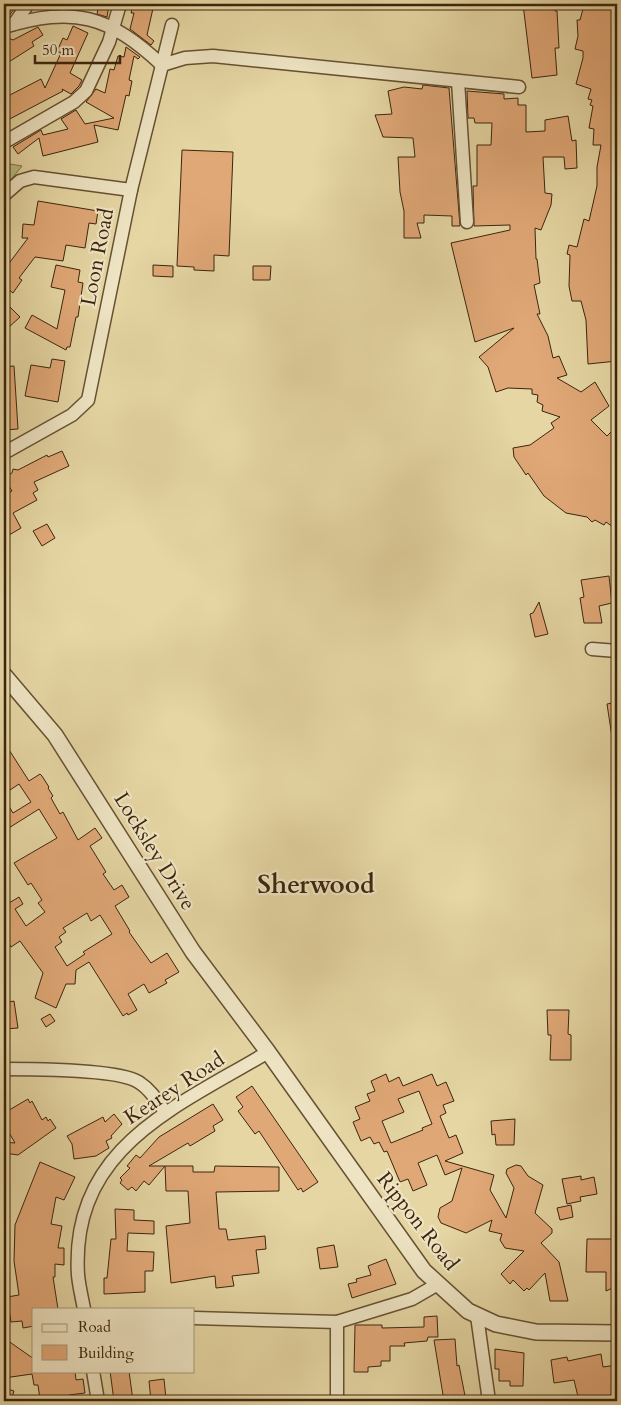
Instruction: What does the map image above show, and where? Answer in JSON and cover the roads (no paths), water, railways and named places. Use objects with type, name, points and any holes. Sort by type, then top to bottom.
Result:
[{"type":"street","points":[[9,26],[28,4]]},
{"type":"street","points":[[8,140],[80,97],[86,91],[114,29],[120,4]]},
{"type":"street","points":[[9,26],[50,16],[71,15],[93,20],[114,29],[147,50],[162,65],[185,58],[212,56],[328,70],[519,87]]},
{"type":"street","name":"Loon Road","points":[[4,453],[72,415],[88,400],[131,190],[172,24]]},
{"type":"street","points":[[458,81],[467,222]]},
{"type":"street","points":[[4,195],[20,180],[34,177],[131,190]]},
{"type":"street","points":[[592,649],[617,651]]},
{"type":"street","name":"Locksley Drive","points":[[4,675],[55,735],[193,952],[268,1052]]},
{"type":"street","name":"Kearey Road","points":[[84,1308],[78,1275],[80,1238],[90,1198],[107,1166],[131,1138],[165,1112],[268,1052]]},
{"type":"street","name":"Rippon Road","points":[[268,1052],[403,1242],[438,1284],[477,1316],[496,1324],[536,1332],[617,1333]]},
{"type":"street","points":[[4,1070],[67,1071],[134,1079],[149,1091],[165,1112]]},
{"type":"street","points":[[195,1318],[337,1322],[412,1299],[438,1284]]},
{"type":"street","points":[[477,1316],[489,1401]]},
{"type":"street","points":[[337,1322],[337,1401]]},
{"type":"street","points":[[93,1372],[98,1401]]},
{"type":"district","name":"Sherwood","points":[[316,884]]}]
